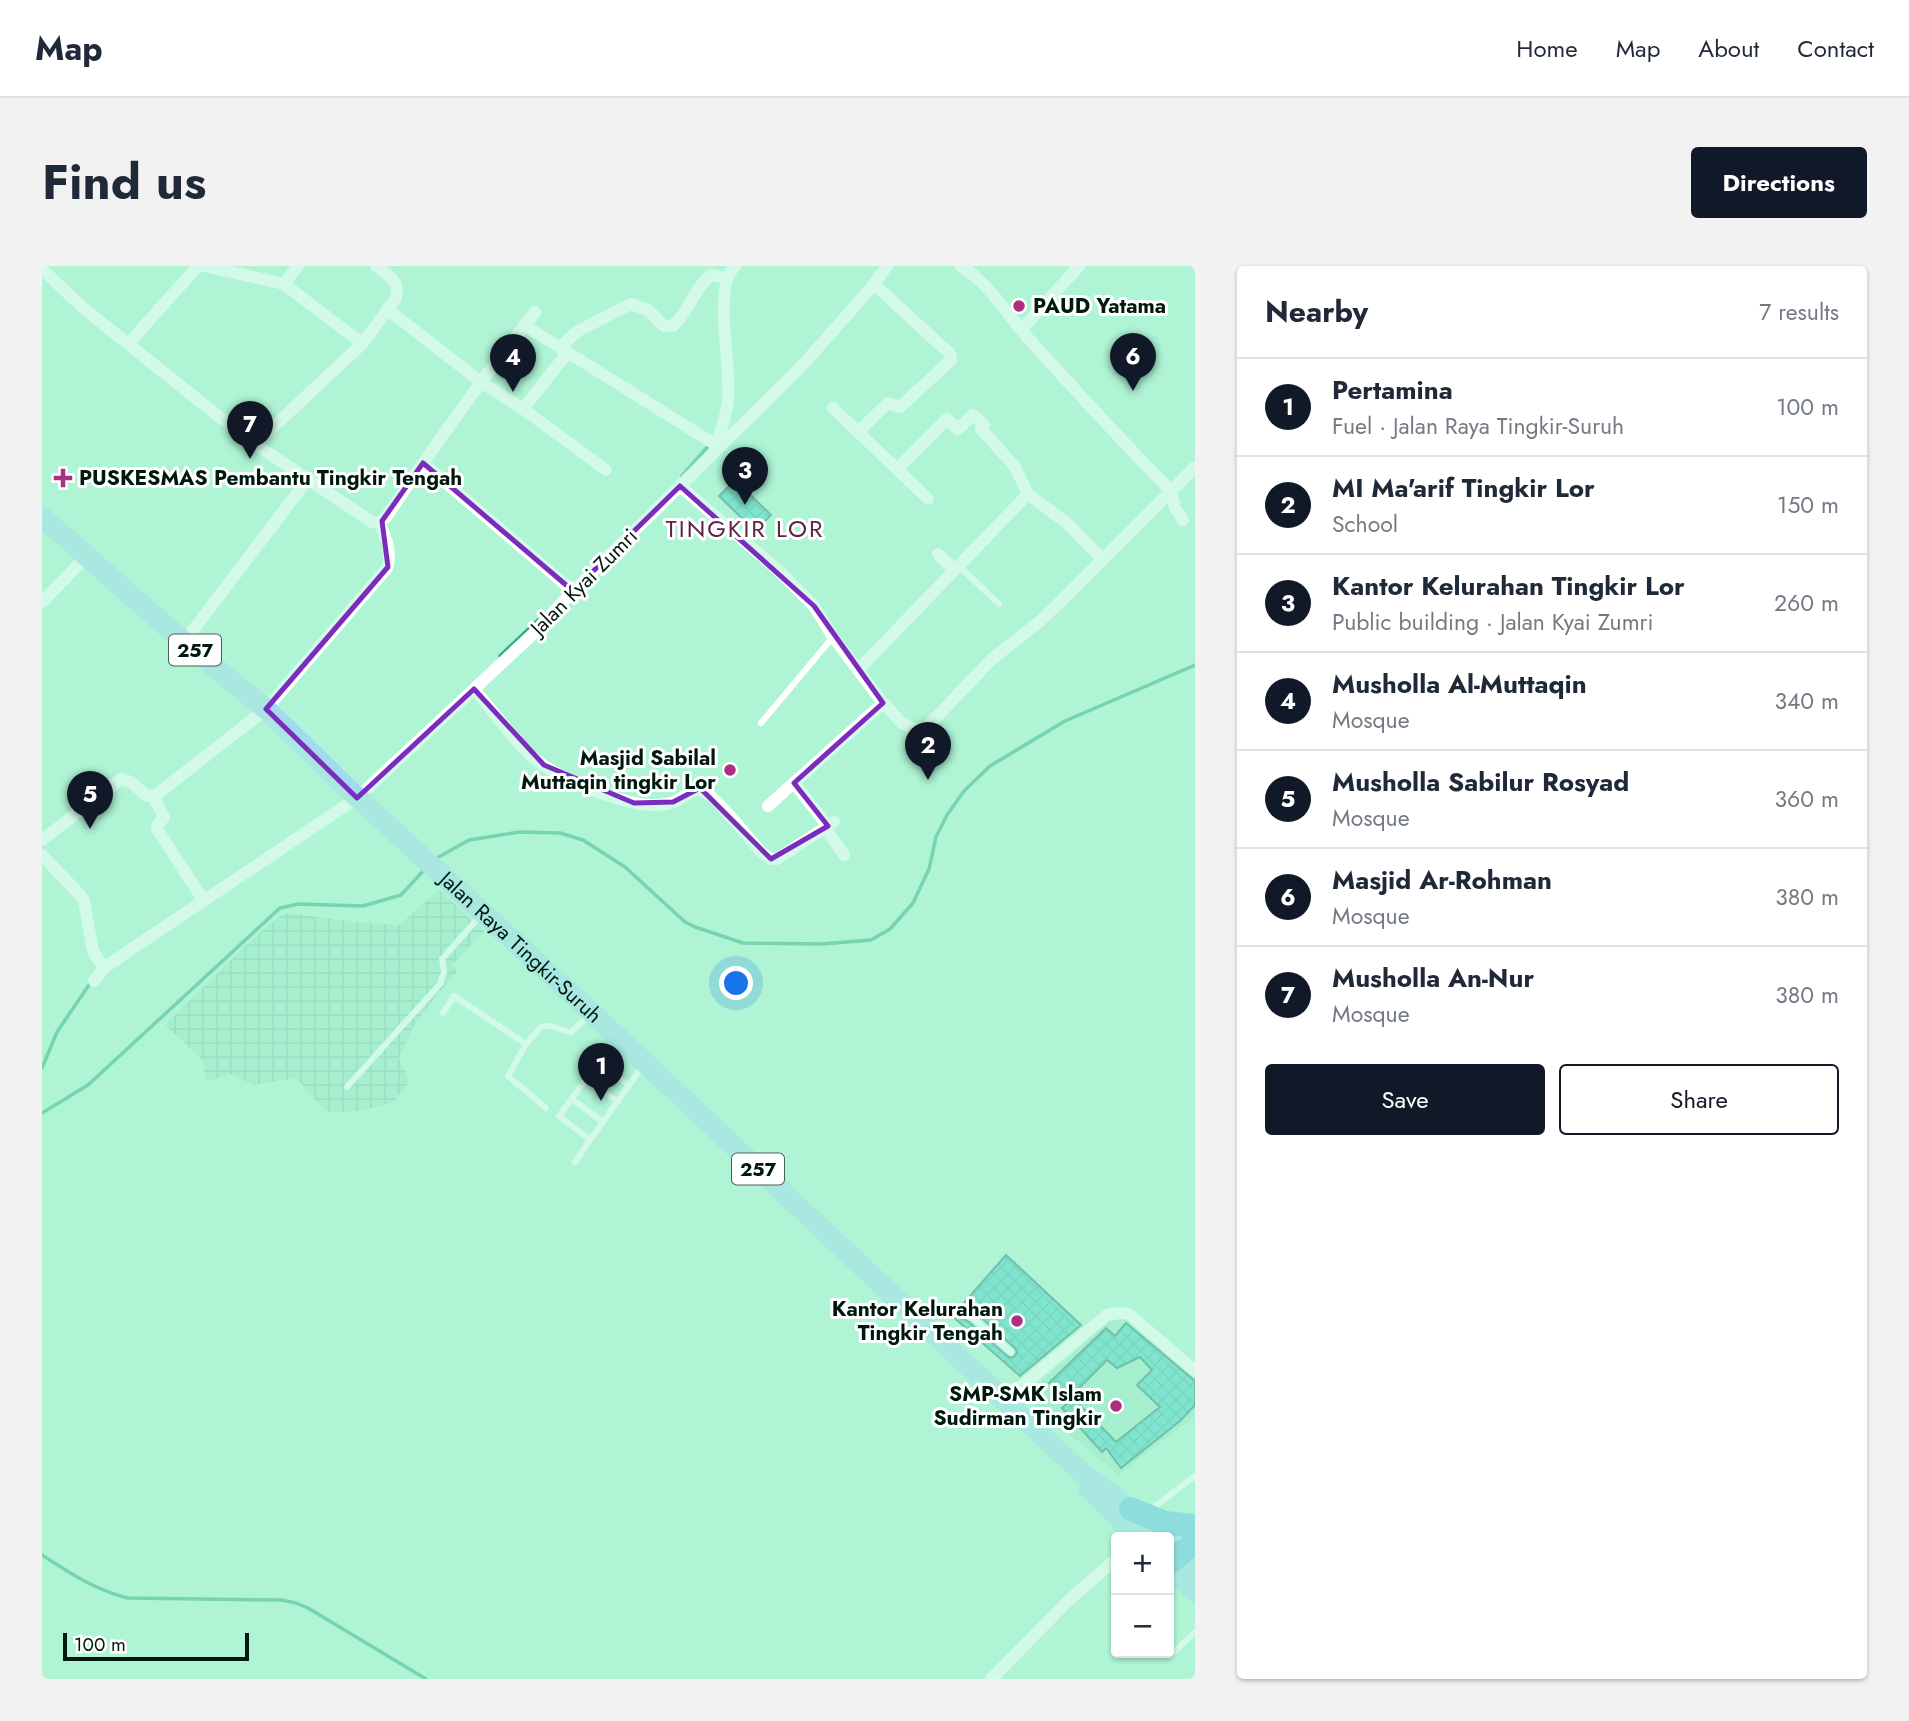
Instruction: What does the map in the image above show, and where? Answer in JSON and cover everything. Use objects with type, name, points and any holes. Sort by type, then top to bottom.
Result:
[{"type":"highway","points":[[1137,1520],[1195,1526]]},
{"type":"main road","name":"Jalan Raya Tingkir-Suruh","points":[[42,517],[184,642],[266,709],[1082,1473],[1107,1489],[1137,1520]]},
{"type":"main road","name":"Jalan Raya Tingkir-Suruh","points":[[1082,1473],[1091,1492],[1154,1532]]},
{"type":"street","points":[[128,344],[198,266]]},
{"type":"street","points":[[204,266],[284,284],[363,343]]},
{"type":"street","points":[[284,284],[298,266]]},
{"type":"street","points":[[256,444],[363,343],[396,298],[397,287],[391,278],[376,266]]},
{"type":"street","points":[[524,325],[715,448],[727,403],[729,370],[724,277],[735,266]]},
{"type":"street","name":"Jalan Kyai Zumri","points":[[94,981],[103,966],[200,895],[353,793],[474,689],[533,634],[569,588],[680,486],[715,448],[797,370],[887,266]]},
{"type":"street","points":[[1021,330],[1079,266]]},
{"type":"street","points":[[970,268],[1021,330],[1171,491],[1175,508],[1183,520]]},
{"type":"street","points":[[42,269],[82,307],[256,444],[372,522],[379,523],[535,312]]},
{"type":"street","points":[[523,409],[578,331],[631,304],[648,310],[664,326],[673,326],[685,313],[704,281],[711,275],[724,277]]},
{"type":"street","points":[[858,432],[888,403],[901,407],[951,360],[950,354],[874,284]]},
{"type":"street","points":[[387,309],[481,382],[606,470]]},
{"type":"street","points":[[833,408],[928,499]]},
{"type":"street","points":[[897,468],[947,419],[958,429],[973,415],[984,425],[981,429],[1015,467],[1028,494],[1068,524],[1102,559]]},
{"type":"street","points":[[423,463],[569,588]]},
{"type":"street","points":[[680,486],[778,570],[814,606],[833,637],[883,704],[902,723],[920,730],[926,728],[992,659],[1039,622],[1195,467]]},
{"type":"street","points":[[184,642],[308,479]]},
{"type":"street","points":[[858,670],[1028,494]]},
{"type":"street","points":[[42,840],[121,779],[131,782],[143,794],[153,796],[266,709],[387,568],[390,555],[379,523]]},
{"type":"street","points":[[939,554],[957,568]]},
{"type":"street","points":[[42,602],[86,556]]},
{"type":"street","points":[[474,689],[531,755],[557,773],[606,795],[634,803],[661,805],[699,789],[709,795],[756,847],[773,859],[829,825]]},
{"type":"street","points":[[768,806],[883,704]]},
{"type":"street","points":[[794,783],[829,825],[844,855]]},
{"type":"street","points":[[153,796],[164,817],[157,829],[200,895]]},
{"type":"street","points":[[42,855],[84,901],[92,946],[103,966]]},
{"type":"street","points":[[1004,1400],[1107,1315],[1120,1313],[1129,1314],[1195,1371]]},
{"type":"street","points":[[991,1679],[1069,1600],[1111,1563]]},
{"type":"lane","points":[[957,568],[999,604]]},
{"type":"lane","points":[[761,723],[833,637]]},
{"type":"lane","points":[[347,1087],[440,984],[444,972],[442,959],[483,912]]},
{"type":"lane","points":[[443,1013],[454,996],[526,1044]]},
{"type":"lane","points":[[546,1108],[508,1076],[526,1044],[541,1027],[554,1026],[572,1032],[591,1012]]},
{"type":"lane","points":[[590,1140],[559,1116],[618,1037]]},
{"type":"lane","points":[[599,1062],[629,1086]]},
{"type":"lane","points":[[575,1163],[645,1062]]},
{"type":"lane","points":[[587,1078],[618,1101]]},
{"type":"lane","points":[[572,1099],[603,1122]]},
{"type":"lane","points":[[914,1315],[950,1307],[974,1320],[1011,1352]]},
{"type":"lane","points":[[1137,1520],[1195,1476]]},
{"type":"lane","points":[[1174,1652],[1195,1632]]},
{"type":"highlighted area","points":[[423,463],[573,591],[680,486],[814,606],[883,703],[794,783],[828,826],[771,859],[700,788],[673,802],[634,803],[544,765],[474,689],[357,798],[266,709],[388,567],[382,521]]},
{"type":"shaded area","points":[[439,890],[484,931],[452,965],[457,972],[413,1027],[399,1058],[410,1082],[392,1103],[360,1111],[330,1112],[319,1104],[296,1078],[254,1085],[230,1074],[205,1082],[204,1061],[165,1025],[243,948],[283,913],[399,925]]},
{"type":"shaded area","name":"SMP-SMK Islam Sudirman Tingkir","points":[[1128,1317],[1195,1375],[1195,1416],[1118,1475],[1025,1396],[1107,1323]]},
{"type":"building","points":[[735,480],[771,515],[755,531],[719,496]]},
{"type":"building","name":"Kantor Kelurahan Tingkir Tengah","points":[[1006,1255],[1081,1325],[1020,1376],[952,1316],[954,1314],[969,1322],[1007,1356],[1015,1356],[1015,1348],[984,1320],[962,1305]]},
{"type":"building","points":[[1126,1323],[1195,1381],[1195,1405],[1180,1421],[1121,1468],[1106,1448],[1102,1452],[1062,1408],[1073,1398],[1116,1442],[1160,1407],[1137,1385],[1152,1370],[1140,1357],[1117,1368],[1107,1360],[1067,1400],[1049,1383],[1106,1328],[1115,1336]]},
{"type":"waterway","points":[[682,476],[709,445]]},
{"type":"waterway","points":[[500,656],[538,620]]},
{"type":"waterway","points":[[435,859],[469,840],[520,832],[560,833],[583,840],[625,867],[685,922],[695,927],[743,943],[822,944],[871,940],[890,929],[913,903],[929,869],[936,837],[947,815],[964,791],[990,766],[1065,721],[1195,665]]},
{"type":"waterway","points":[[42,1113],[88,1085],[280,908],[298,904],[363,906],[401,895],[425,869]]},
{"type":"waterway","points":[[42,1068],[57,1032],[91,982]]},
{"type":"waterway","points":[[42,1555],[73,1575],[127,1598],[281,1600],[296,1603],[426,1679]]},
{"type":"place","name":"PAUD Yatama","points":[[1019,306]]},
{"type":"place","name":"Masjid Ar-Rohman","points":[[1133,391]]},
{"type":"place","name":"Musholla Al-Muttaqin","points":[[513,392]]},
{"type":"place","name":"Musholla An-Nur","points":[[250,459]]},
{"type":"place","name":"PUSKESMAS Pembantu Tingkir Tengah","points":[[63,478]]},
{"type":"place","name":"Kantor Kelurahan Tingkir Lor","points":[[745,505]]},
{"type":"place","name":"Masjid Sabilal Muttaqin tingkir Lor","points":[[730,770]]},
{"type":"place","name":"MI Ma'arif Tingkir Lor","points":[[928,780]]},
{"type":"place","name":"Musholla Sabilur Rosyad","points":[[90,829]]},
{"type":"place","name":"Pertamina","points":[[601,1101]]},
{"type":"place","name":"Kantor Kelurahan Tingkir Tengah","points":[[1017,1321]]},
{"type":"place","name":"SMP-SMK Islam Sudirman Tingkir","points":[[1116,1406]]},
{"type":"district","name":"TINGKIR LOR","points":[[745,528]]}]
